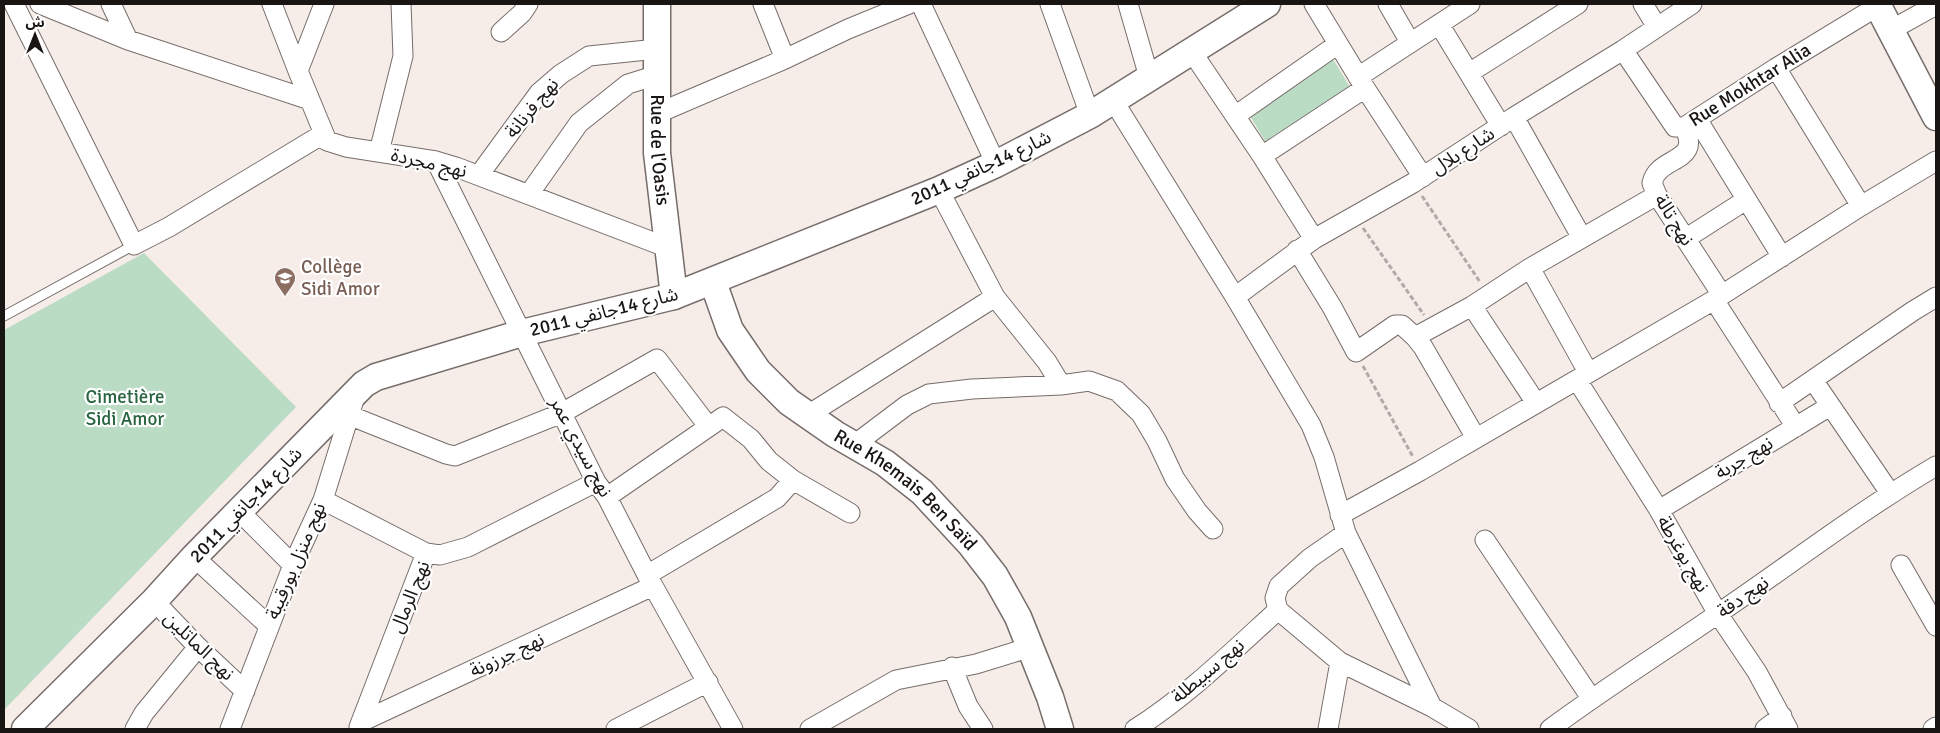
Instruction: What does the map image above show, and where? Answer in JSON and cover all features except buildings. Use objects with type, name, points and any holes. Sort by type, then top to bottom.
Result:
[{"type":"street","points":[[14,4],[134,245],[169,227],[323,134],[272,4]]},
{"type":"street","points":[[40,4],[128,40],[310,100]]},
{"type":"street","points":[[110,4],[128,40]]},
{"type":"street","points":[[298,71],[324,4]]},
{"type":"street","points":[[379,152],[403,56],[401,4]]},
{"type":"street","points":[[501,32],[522,13],[528,4]]},
{"type":"street","name":"Rue de l'Oasis","points":[[658,4],[657,153],[666,247],[674,296]]},
{"type":"street","points":[[763,4],[785,59]]},
{"type":"street","points":[[656,114],[909,4]]},
{"type":"street","points":[[921,4],[996,164]]},
{"type":"street","points":[[1050,4],[1090,115]]},
{"type":"street","points":[[1128,4],[1149,77]]},
{"type":"street","name":"شارع 14جانفي 2011","points":[[25,729],[154,601],[194,557],[353,403],[364,384],[376,377],[522,332],[674,296],[939,190],[996,164],[1090,115],[1267,4]]},
{"type":"street","points":[[1314,4],[1418,180]]},
{"type":"street","points":[[1388,4],[1410,42]]},
{"type":"street","points":[[1262,156],[1362,83],[1410,42],[1470,4]]},
{"type":"street","points":[[1469,73],[1578,4]]},
{"type":"street","points":[[1643,4],[1657,27]]},
{"type":"street","name":"شارع بلال","points":[[1235,297],[1314,238],[1418,180],[1692,4]]},
{"type":"street","points":[[1878,5],[1936,117]]},
{"type":"street","name":"Rue Mokhtar Alia","points":[[1623,50],[1675,126],[1690,123],[1878,5]]},
{"type":"street","points":[[1891,30],[1936,5]]},
{"type":"street","points":[[1439,24],[1469,73],[1508,122],[1582,238]]},
{"type":"street","points":[[1235,116],[1338,44]]},
{"type":"street","name":"نهج فرنانة","points":[[479,175],[540,94],[561,74],[589,56],[657,49]]},
{"type":"street","points":[[1192,52],[1314,238]]},
{"type":"street","points":[[1776,68],[1861,206]]},
{"type":"street","points":[[529,194],[579,123],[628,84],[657,75]]},
{"type":"street","points":[[1113,100],[1235,297],[1311,426],[1332,481],[1346,533],[1432,708]]},
{"type":"street","points":[[1690,123],[1746,200],[1782,257]]},
{"type":"street","name":"نهج تالة","points":[[1690,123],[1690,144],[1687,151],[1656,172],[1652,183],[1657,195],[1685,239],[1779,403],[1796,427]]},
{"type":"street","name":"نهج مجردة","points":[[323,134],[327,141],[335,145],[436,161],[479,175],[666,247]]},
{"type":"street","name":"نهج سيدي عمر","points":[[436,161],[562,413],[650,580],[733,729]]},
{"type":"street","points":[[1340,515],[1420,471],[1718,297],[1861,206],[1936,161]]},
{"type":"street","points":[[939,190],[995,297],[1047,362],[1061,385]]},
{"type":"street","points":[[1415,337],[1472,306],[1530,268],[1657,195]]},
{"type":"street","points":[[1685,239],[1746,200]]},
{"type":"street","points":[[1297,250],[1332,307],[1356,352],[1395,325],[1402,325],[1423,347],[1476,438]]},
{"type":"street","name":"نهج يوغرطة","points":[[1530,268],[1582,376],[1718,614],[1757,672],[1785,723]]},
{"type":"street","name":"Rue Khemais Ben Saïd","points":[[713,282],[730,330],[758,371],[790,402],[854,445],[885,462],[922,492],[971,545],[995,576],[1018,617],[1031,647],[1060,729]]},
{"type":"street","points":[[808,415],[995,297]]},
{"type":"street","points":[[1779,403],[1936,297]]},
{"type":"street","points":[[1472,306],[1536,403]]},
{"type":"street","points":[[353,403],[446,454],[455,456],[562,413],[657,359],[708,426],[722,417],[752,439],[769,461],[793,480],[850,513]]},
{"type":"street","points":[[1813,380],[1890,493]]},
{"type":"street","points":[[854,445],[907,405],[929,394],[1061,385],[1089,381],[1117,391],[1141,414],[1157,441],[1175,479],[1213,529]]},
{"type":"street","name":"نهج منزل بورقيبة","points":[[230,729],[293,565],[323,500],[353,403]]},
{"type":"street","name":"نهج جربة","points":[[1658,510],[1830,406]]},
{"type":"street","name":"نهج الرمال","points":[[359,726],[426,553],[440,555],[468,547],[602,489],[708,426]]},
{"type":"street","name":"نهج دقة","points":[[1550,729],[1591,698],[1718,614],[1890,493],[1936,466]]},
{"type":"street","name":"نهج جرزونة","points":[[359,726],[650,580],[777,498],[793,480]]},
{"type":"street","points":[[323,500],[426,553]]},
{"type":"street","points":[[240,512],[293,565]]},
{"type":"street","points":[[1346,533],[1310,558],[1279,586],[1275,598],[1278,610],[1340,662],[1432,708],[1469,729]]},
{"type":"street","points":[[1485,540],[1591,698]]},
{"type":"street","points":[[194,557],[269,626]]},
{"type":"street","points":[[1901,565],[1936,626]]},
{"type":"street","name":"نهج الماتلين","points":[[154,601],[198,647],[246,691]]},
{"type":"street","name":"نهج سبيطلة","points":[[1135,729],[1150,720],[1278,610]]},
{"type":"street","points":[[135,729],[144,712],[198,647]]},
{"type":"street","points":[[810,729],[896,680],[952,667],[976,664],[1031,647]]},
{"type":"street","points":[[1328,729],[1340,662]]},
{"type":"street","points":[[952,667],[968,706],[983,729]]},
{"type":"street","points":[[616,729],[708,682]]},
{"type":"street","points":[[1766,729],[1785,723]]},
{"type":"street","points":[[1933,729],[1936,726]]},
{"type":"lane","points":[[4,316],[134,245]]},
{"type":"path","points":[[1418,180],[1488,295]]},
{"type":"path","points":[[1354,216],[1434,328]]},
{"type":"path","points":[[1356,352],[1420,471]]},
{"type":"green space","points":[[1330,54],[1351,89],[1265,141],[1244,106]]},
{"type":"green space","name":"Cimetière Sidi Amor","points":[[144,253],[296,407],[4,710],[4,330]]},
{"type":"place","name":"Collège Sidi Amor","points":[[285,297]]}]
